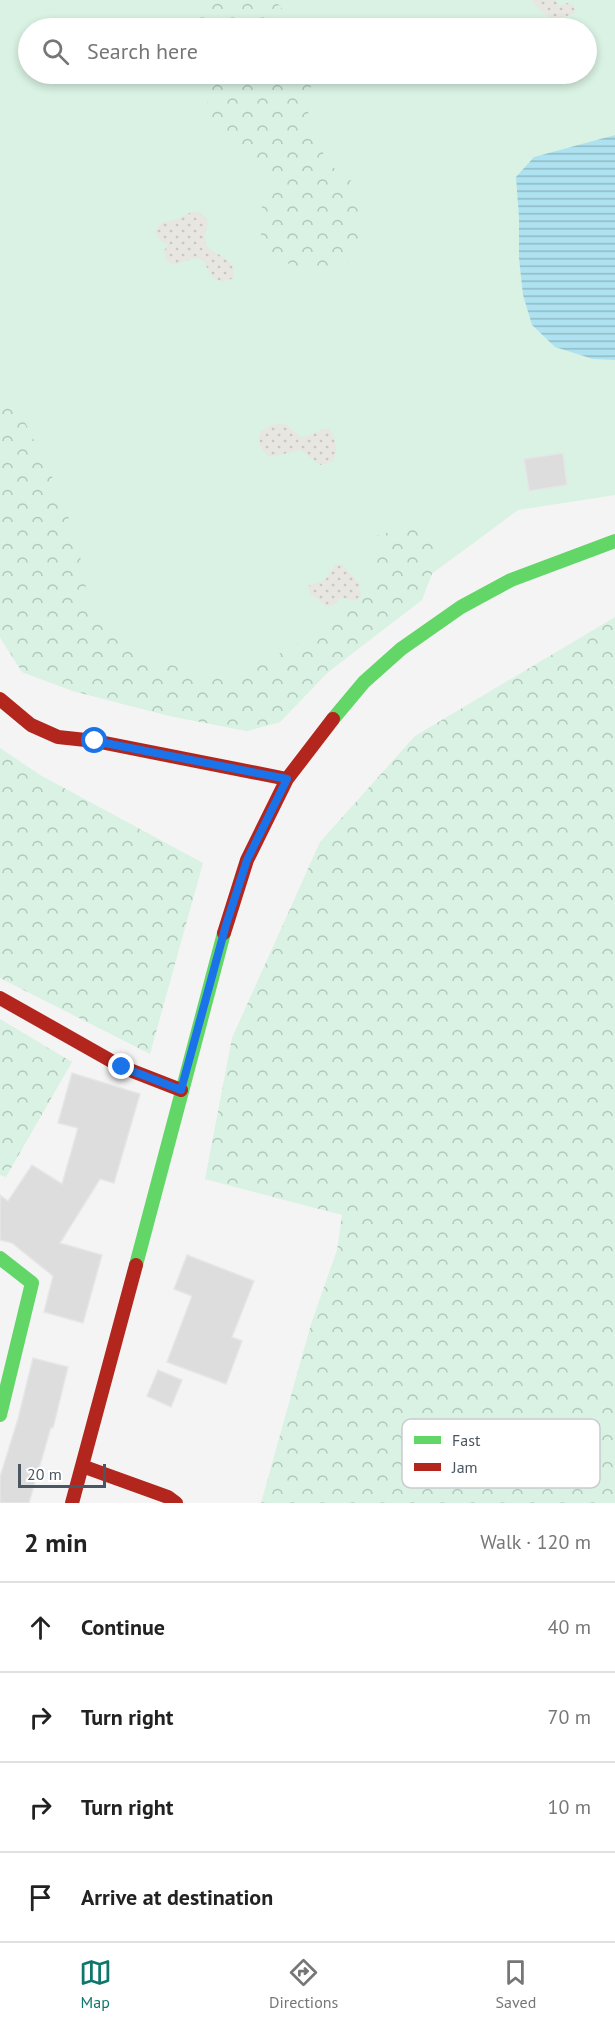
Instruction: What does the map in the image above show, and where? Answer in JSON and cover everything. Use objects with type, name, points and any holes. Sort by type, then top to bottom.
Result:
[{"type":"street","points":[[72,1503],[226,925],[247,860],[287,779],[320,734],[364,682],[401,649],[461,607],[511,580],[615,541]]},
{"type":"street","points":[[0,699],[31,725],[58,737],[95,741],[287,779]]},
{"type":"street","points":[[0,998],[122,1067],[181,1090]]},
{"type":"street","points":[[0,1257],[32,1283],[0,1415]]},
{"type":"street","points":[[82,1466],[168,1497],[176,1503]]},
{"type":"green space","points":[[0,0],[615,0],[615,495],[518,510],[399,598],[280,722],[247,731],[170,716],[73,691],[22,672],[0,637]]},
{"type":"green space","points":[[194,0],[272,0],[290,18],[198,18]]},
{"type":"green space","points":[[209,84],[311,84],[308,112],[321,149],[329,164],[358,186],[362,231],[348,263],[326,267],[304,267],[284,262],[275,255],[261,234],[263,202],[272,170],[247,155],[207,116]]},
{"type":"green space","points":[[0,394],[21,414],[63,499],[81,560],[91,616],[156,661],[232,681],[305,639],[373,577],[376,536],[413,525],[441,550],[422,600],[327,673],[280,722],[247,731],[170,716],[73,691],[22,672],[0,637]]},
{"type":"green space","points":[[615,617],[615,1503],[261,1503],[311,1324],[337,1250],[342,1215],[205,1179],[232,1038],[320,842],[415,736]]},
{"type":"green space","points":[[0,748],[40,775],[203,863],[150,1054],[0,978]]},
{"type":"green space","points":[[0,1019],[72,1062],[6,1177],[0,1175]]},
{"type":"sand","points":[[532,0],[556,0],[559,6],[567,3],[574,5],[575,13],[550,18]]},
{"type":"sand","points":[[195,211],[205,216],[208,225],[205,236],[206,244],[229,262],[233,268],[234,278],[222,282],[212,277],[203,260],[195,258],[174,265],[166,260],[164,251],[168,245],[160,240],[155,232],[162,222],[176,220]]},
{"type":"sand","points":[[285,424],[301,437],[329,428],[336,445],[333,462],[320,465],[301,450],[270,457],[260,446],[260,432],[271,425]]},
{"type":"sand","points":[[342,564],[359,583],[361,596],[354,601],[340,597],[337,603],[328,607],[310,594],[308,586],[325,580],[335,565]]},
{"type":"water","points":[[615,135],[615,360],[593,359],[555,347],[532,325],[523,295],[519,258],[516,177],[534,157]]},
{"type":"building","points":[[563,453],[567,485],[529,491],[524,459]]},
{"type":"building","points":[[72,1073],[140,1094],[114,1183],[100,1179],[60,1243],[102,1255],[83,1323],[44,1312],[53,1276],[12,1243],[0,1240],[0,1195],[8,1201],[32,1165],[62,1184],[78,1128],[58,1123]]},
{"type":"building","points":[[187,1255],[254,1281],[232,1337],[242,1341],[226,1384],[167,1362],[192,1296],[174,1289]]},
{"type":"building","points":[[33,1358],[68,1367],[53,1428],[51,1427],[29,1503],[0,1503],[0,1477],[18,1419]]},
{"type":"building","points":[[158,1370],[182,1380],[171,1407],[147,1396]]},
{"type":"traffic: fast","points":[[333,719],[364,682],[401,649],[461,607],[511,580],[615,541]]},
{"type":"traffic: fast","points":[[136,1265],[224,933]]},
{"type":"traffic: fast","points":[[0,1258],[32,1283],[0,1415]]},
{"type":"traffic: jam","points":[[0,699],[31,725],[58,737],[95,741],[287,779]]},
{"type":"traffic: jam","points":[[224,933],[247,860],[287,779],[333,719]]},
{"type":"traffic: jam","points":[[0,998],[122,1067],[181,1090]]},
{"type":"traffic: jam","points":[[72,1503],[136,1265]]},
{"type":"traffic: jam","points":[[82,1466],[168,1497],[176,1503]]},
{"type":"route","points":[[95,741],[287,779],[247,860],[226,925],[181,1090],[122,1067]]}]
